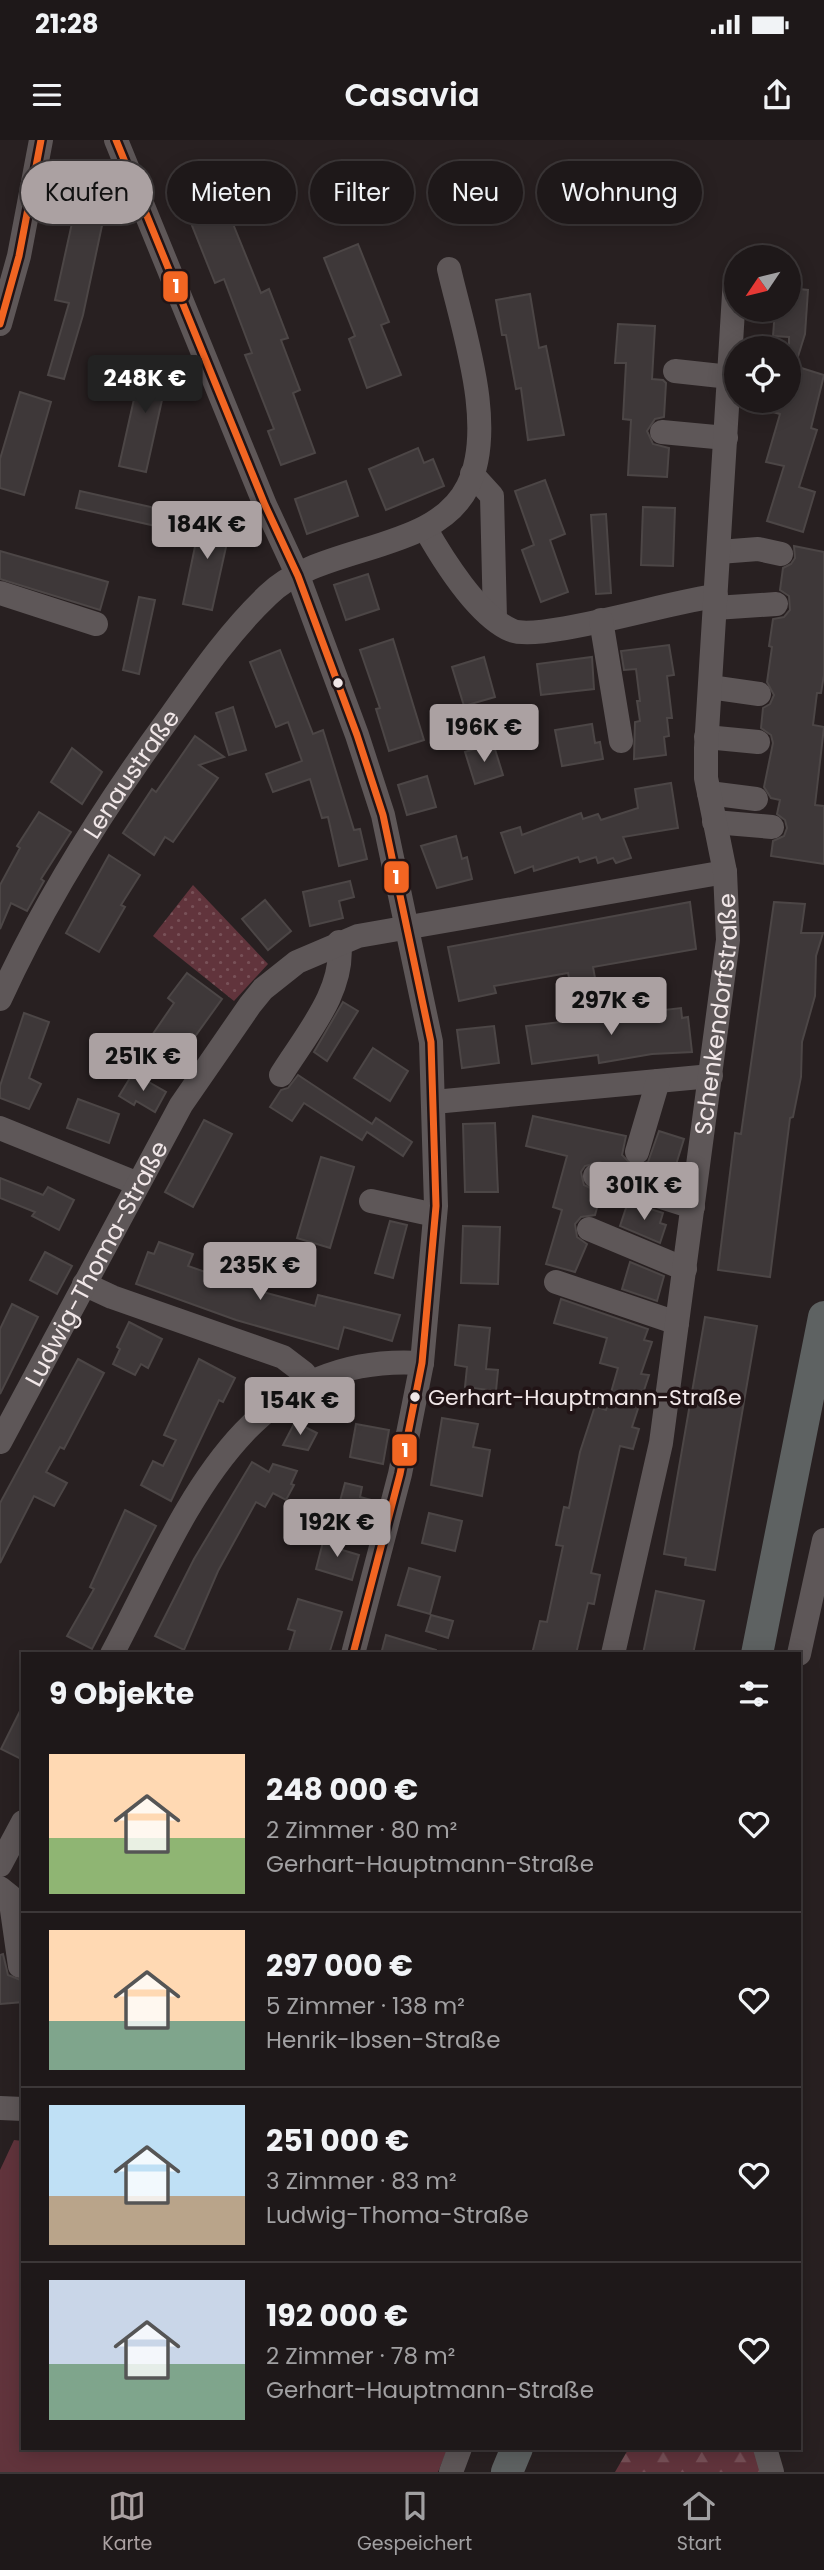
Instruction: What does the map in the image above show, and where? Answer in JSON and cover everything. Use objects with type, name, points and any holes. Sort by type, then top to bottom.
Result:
[{"type":"main road","points":[[757,1652],[824,1317]]},
{"type":"main road","points":[[507,2472],[516,2450]]},
{"type":"street","points":[[0,324],[28,215],[41,140]]},
{"type":"street","points":[[116,140],[265,505],[298,576],[383,815],[430,1042],[434,1102],[435,1215],[422,1363],[400,1474],[355,1652]]},
{"type":"street","name":"Lenaustraße","points":[[0,999],[61,882],[140,757],[214,655],[270,593],[344,554],[425,528],[443,518],[460,501],[472,474],[479,433],[474,377],[449,269]]},
{"type":"street","points":[[676,370],[724,376]]},
{"type":"street","name":"Schenkendorfstraße","points":[[614,1652],[661,1443],[728,940],[725,872],[709,793],[706,737],[728,413]]},
{"type":"street","points":[[662,432],[726,438]]},
{"type":"street","points":[[472,474],[492,496],[495,619]]},
{"type":"street","points":[[425,528],[441,555],[495,619],[512,631],[537,634],[687,599],[776,604]]},
{"type":"street","points":[[719,552],[758,549],[781,554]]},
{"type":"street","points":[[0,593],[96,624]]},
{"type":"street","points":[[601,620],[621,741]]},
{"type":"street","points":[[710,687],[759,694]]},
{"type":"street","points":[[706,737],[758,742]]},
{"type":"street","points":[[709,793],[756,799]]},
{"type":"street","points":[[714,822],[772,827]]},
{"type":"street","name":"Ludwig-Thoma-Straße","points":[[0,1442],[136,1183],[181,1105],[257,997],[297,962],[339,942],[725,872]]},
{"type":"street","points":[[281,1075],[332,992],[341,957],[339,942]]},
{"type":"street","points":[[434,1102],[711,1076]]},
{"type":"street","points":[[637,1152],[658,1082]]},
{"type":"street","points":[[0,1128],[136,1183]]},
{"type":"street","points":[[595,1176],[693,1207]]},
{"type":"street","points":[[371,1201],[435,1215]]},
{"type":"street","points":[[589,1229],[685,1269]]},
{"type":"street","points":[[556,1282],[677,1323]]},
{"type":"street","points":[[84,1284],[113,1297],[283,1357],[304,1373],[311,1384]]},
{"type":"street","points":[[113,1652],[208,1474],[223,1452],[263,1412],[311,1384],[355,1369],[398,1362],[422,1363]]},
{"type":"street","points":[[799,1652],[824,1540]]},
{"type":"street","points":[[0,1865],[21,1826]]},
{"type":"street","points":[[0,1888],[10,1896],[20,1965]]},
{"type":"street","points":[[0,2108],[21,2109]]},
{"type":"street","points":[[451,2472],[459,2450]]},
{"type":"street","points":[[766,2450],[772,2472]]},
{"type":"green space","points":[[193,885],[268,964],[234,1001],[153,936]]},
{"type":"green space","points":[[14,2140],[21,2141],[21,2450],[447,2450],[438,2472],[0,2472],[0,2170]]},
{"type":"green space","points":[[628,2450],[758,2450],[763,2472],[615,2472]]},
{"type":"building","points":[[72,224],[102,224],[83,315],[64,379],[48,375],[69,303],[55,300]]},
{"type":"building","points":[[191,224],[233,224],[261,293],[269,289],[288,338],[281,340],[300,390],[293,393],[315,453],[281,465],[268,431],[274,429],[245,355],[252,353],[224,279],[215,283]]},
{"type":"building","points":[[358,244],[389,322],[381,325],[401,375],[367,388],[349,339],[355,336],[324,258]]},
{"type":"building","points":[[802,289],[808,290],[805,334],[801,347],[801,336],[773,336],[774,322],[802,322]]},
{"type":"building","points":[[530,294],[539,348],[546,346],[564,435],[528,440],[521,388],[516,389],[496,300]]},
{"type":"building","points":[[618,324],[655,326],[652,379],[666,383],[664,417],[655,419],[647,431],[653,444],[669,448],[667,477],[628,475],[631,420],[623,419],[626,363],[615,363]]},
{"type":"building","points":[[143,359],[170,364],[146,472],[119,466]]},
{"type":"building","points":[[801,368],[824,375],[811,428],[817,430],[799,487],[815,492],[803,532],[767,521],[784,466],[766,462],[780,414],[776,413],[801,413]]},
{"type":"building","points":[[20,392],[51,402],[24,495],[0,488],[0,459]]},
{"type":"building","points":[[418,448],[424,463],[433,459],[444,486],[386,510],[369,469]]},
{"type":"building","points":[[545,480],[565,534],[550,540],[568,592],[541,602],[522,550],[534,545],[515,491]]},
{"type":"building","points":[[346,481],[358,516],[307,534],[295,499]]},
{"type":"building","points":[[80,491],[164,510],[160,527],[76,508]]},
{"type":"building","points":[[643,507],[675,508],[673,566],[641,565]]},
{"type":"building","points":[[202,513],[232,520],[212,610],[183,604]]},
{"type":"building","points":[[606,514],[611,593],[596,594],[591,515]]},
{"type":"building","points":[[794,546],[824,552],[824,675],[821,693],[817,693],[813,725],[824,727],[815,805],[824,806],[824,864],[771,856],[773,841],[784,836],[787,828],[785,820],[777,814],[780,800],[771,798],[764,787],[773,743],[771,735],[761,728],[763,708],[770,704],[774,695],[767,682],[772,647],[769,646],[773,619],[784,617],[790,610],[789,596],[780,590],[783,568],[795,558]]},
{"type":"building","points":[[0,551],[108,582],[100,610],[0,579]]},
{"type":"building","points":[[368,574],[379,609],[346,620],[334,585]]},
{"type":"building","points":[[139,597],[155,600],[139,674],[123,670]]},
{"type":"building","points":[[393,639],[424,740],[389,751],[376,709],[380,708],[360,650]]},
{"type":"building","points":[[669,645],[674,675],[667,676],[672,718],[667,718],[669,736],[664,737],[666,755],[634,759],[635,722],[640,721],[637,701],[640,701],[636,669],[624,670],[621,651]]},
{"type":"building","points":[[280,650],[313,734],[323,730],[354,830],[360,829],[367,859],[339,866],[328,817],[322,818],[310,779],[273,792],[266,774],[302,761],[288,722],[276,727],[250,662]]},
{"type":"building","points":[[484,657],[495,697],[464,706],[452,667]]},
{"type":"building","points":[[592,657],[594,689],[541,695],[537,664]]},
{"type":"building","points":[[233,707],[246,750],[229,755],[216,713]]},
{"type":"building","points":[[592,724],[595,743],[600,742],[603,759],[562,766],[555,730]]},
{"type":"building","points":[[195,736],[224,757],[199,765],[218,778],[173,842],[165,837],[154,855],[123,833],[152,789],[156,792]]},
{"type":"building","points":[[493,743],[503,775],[475,784],[465,752]]},
{"type":"building","points":[[72,748],[102,772],[82,804],[51,782]]},
{"type":"building","points":[[427,776],[436,807],[407,815],[398,785]]},
{"type":"building","points":[[671,783],[678,828],[623,837],[631,858],[616,863],[613,858],[598,863],[596,857],[580,862],[578,857],[534,871],[533,866],[515,873],[501,833],[520,827],[522,835],[581,813],[583,819],[598,814],[601,820],[638,808],[635,789]]},
{"type":"building","points":[[39,812],[71,832],[41,879],[44,881],[27,911],[11,903],[0,929],[0,885],[20,848],[17,846]]},
{"type":"building","points":[[456,836],[462,859],[467,857],[472,879],[437,888],[421,846]]},
{"type":"building","points":[[109,855],[140,875],[121,905],[125,907],[99,952],[66,933]]},
{"type":"building","points":[[350,881],[354,897],[339,901],[343,918],[310,926],[303,892]]},
{"type":"building","points":[[265,900],[291,931],[268,950],[242,919]]},
{"type":"building","points":[[690,902],[696,949],[593,967],[595,978],[570,982],[568,973],[494,986],[496,993],[459,1001],[448,947]]},
{"type":"building","points":[[774,902],[805,904],[801,933],[823,933],[816,956],[815,996],[802,1042],[801,1077],[793,1117],[790,1118],[770,1277],[718,1270],[735,1133],[741,1134]]},
{"type":"building","points":[[187,973],[222,999],[173,1067],[144,1047],[174,1003],[168,998]]},
{"type":"building","points":[[343,1002],[358,1011],[327,1061],[314,1052]]},
{"type":"building","points":[[681,1008],[682,1018],[688,1017],[692,1052],[652,1054],[599,1063],[598,1055],[532,1064],[526,1026]]},
{"type":"building","points":[[24,1013],[49,1022],[29,1078],[41,1084],[29,1109],[0,1098],[0,1086]]},
{"type":"building","points":[[494,1026],[499,1063],[462,1068],[457,1030]]},
{"type":"building","points":[[373,1048],[408,1071],[390,1101],[354,1078]]},
{"type":"building","points":[[133,1073],[166,1092],[155,1112],[136,1101],[134,1105],[119,1096]]},
{"type":"building","points":[[298,1075],[372,1124],[376,1118],[412,1142],[403,1156],[367,1132],[362,1140],[304,1103],[292,1121],[270,1107],[281,1090],[288,1088]]},
{"type":"building","points":[[78,1099],[119,1114],[109,1143],[67,1128]]},
{"type":"building","points":[[533,1116],[626,1136],[622,1155],[633,1166],[648,1162],[659,1131],[684,1139],[670,1184],[599,1162],[585,1166],[581,1172],[584,1185],[601,1193],[595,1215],[581,1217],[575,1224],[577,1237],[587,1244],[575,1272],[546,1264],[562,1210],[553,1207],[567,1156],[526,1146]]},
{"type":"building","points":[[204,1120],[232,1134],[193,1207],[165,1192]]},
{"type":"building","points":[[495,1123],[498,1192],[465,1192],[463,1124]]},
{"type":"building","points":[[321,1157],[354,1167],[330,1248],[297,1238]]},
{"type":"building","points":[[0,1178],[43,1195],[48,1187],[74,1200],[59,1230],[32,1216],[35,1212],[0,1198]]},
{"type":"building","points":[[628,1202],[663,1213],[660,1223],[666,1225],[660,1243],[620,1226]]},
{"type":"building","points":[[390,1221],[407,1225],[393,1278],[375,1273]]},
{"type":"building","points":[[463,1226],[500,1227],[498,1284],[461,1283]]},
{"type":"building","points":[[159,1242],[193,1254],[188,1266],[263,1292],[315,1306],[318,1295],[400,1315],[392,1341],[344,1327],[338,1349],[236,1320],[136,1284],[148,1252],[154,1254]]},
{"type":"building","points":[[45,1252],[72,1266],[57,1294],[30,1280]]},
{"type":"building","points":[[630,1262],[664,1276],[657,1301],[622,1289]]},
{"type":"building","points":[[561,1299],[648,1329],[644,1340],[652,1342],[641,1374],[649,1375],[632,1427],[639,1429],[633,1449],[620,1446],[591,1573],[600,1575],[594,1604],[588,1603],[576,1652],[532,1652],[540,1621],[547,1622],[563,1546],[556,1545],[564,1507],[569,1508],[580,1452],[595,1406],[606,1410],[618,1368],[600,1363],[607,1338],[554,1323]]},
{"type":"building","points":[[12,1304],[38,1317],[0,1394],[0,1329]]},
{"type":"building","points":[[705,1317],[757,1326],[715,1570],[685,1565],[686,1558],[664,1554]]},
{"type":"building","points":[[129,1322],[162,1339],[148,1368],[141,1364],[135,1375],[113,1364],[120,1349],[117,1347]]},
{"type":"building","points":[[459,1325],[490,1328],[486,1369],[498,1370],[496,1391],[465,1387],[467,1367],[455,1365]]},
{"type":"building","points":[[78,1359],[104,1373],[64,1449],[60,1447],[46,1472],[67,1483],[54,1506],[34,1496],[0,1563],[0,1503]]},
{"type":"building","points":[[199,1359],[235,1378],[223,1402],[219,1400],[171,1501],[141,1485],[153,1461],[163,1466],[176,1440],[164,1435]]},
{"type":"building","points":[[442,1418],[478,1424],[473,1447],[490,1450],[482,1496],[431,1485]]},
{"type":"building","points":[[295,1422],[317,1433],[308,1450],[283,1445]]},
{"type":"building","points":[[356,1424],[389,1430],[383,1464],[350,1457]]},
{"type":"building","points":[[252,1462],[269,1472],[273,1464],[297,1471],[291,1484],[294,1485],[286,1500],[273,1493],[265,1507],[256,1502],[218,1571],[184,1650],[155,1636],[194,1559]]},
{"type":"building","points":[[345,1483],[362,1487],[360,1497],[375,1501],[366,1531],[334,1523]]},
{"type":"building","points":[[125,1510],[156,1526],[92,1649],[67,1636],[94,1589],[90,1587]]},
{"type":"building","points":[[429,1513],[462,1521],[455,1551],[422,1543]]},
{"type":"building","points":[[325,1534],[341,1539],[339,1549],[359,1555],[352,1580],[316,1569]]},
{"type":"building","points":[[409,1568],[440,1577],[430,1614],[398,1605]]},
{"type":"building","points":[[656,1591],[704,1601],[693,1652],[643,1652]]},
{"type":"building","points":[[298,1599],[342,1612],[330,1652],[289,1652],[295,1631],[288,1629]]},
{"type":"building","points":[[431,1615],[453,1621],[448,1638],[426,1631]]},
{"type":"building","points":[[386,1635],[436,1650],[436,1652],[382,1652]]},
{"type":"building","points":[[21,1709],[21,1759],[1,1749]]},
{"type":"building","points":[[3,1954],[8,1975],[21,1980],[21,2002],[0,2004],[0,1955]]},
{"type":"transit line","name":"1","points":[[0,324],[19,256],[41,140]]},
{"type":"transit line","name":"1","points":[[116,140],[265,505],[298,576],[357,735],[383,815],[431,1042],[436,1206],[422,1363],[400,1474],[354,1652]]},
{"type":"place","name":"Gerhart-Hauptmann-Straße","points":[[415,1397]]}]
